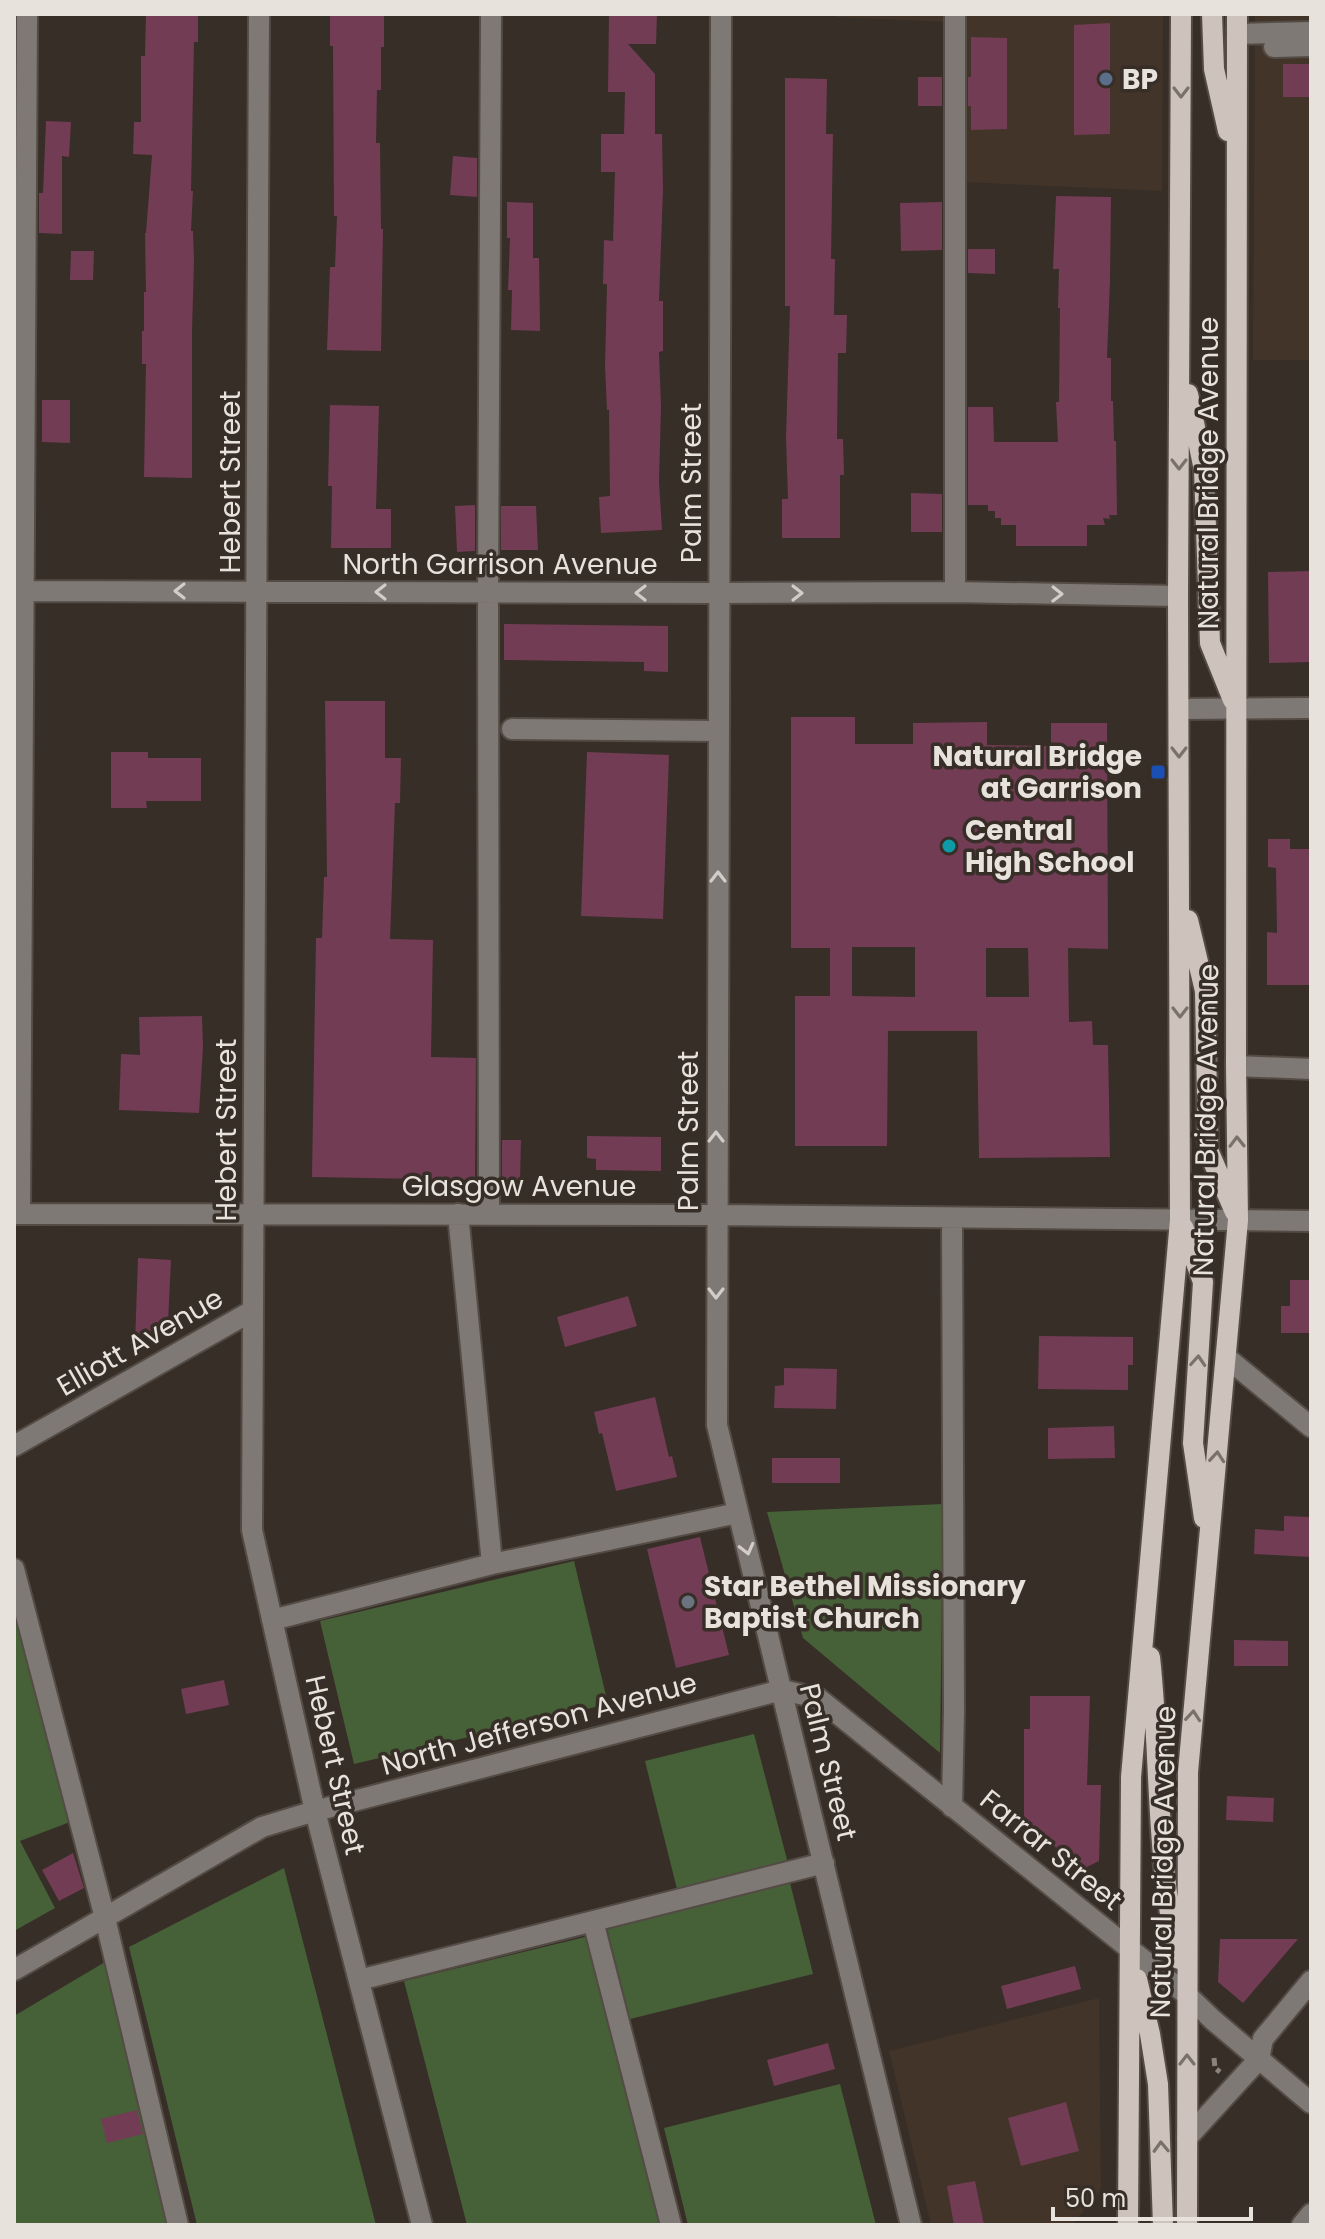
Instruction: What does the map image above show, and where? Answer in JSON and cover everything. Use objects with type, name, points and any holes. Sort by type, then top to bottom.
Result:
[{"type":"main road","name":"Natural Bridge Avenue","points":[[1128,2225],[1131,1777],[1180,1220],[1178,596],[1181,14]]},
{"type":"main road","points":[[1212,14],[1214,69],[1236,166]]},
{"type":"main road","name":"Natural Bridge Avenue","points":[[1187,2225],[1188,1772],[1238,1220],[1237,24]]},
{"type":"main road","points":[[1180,359],[1204,470],[1210,643],[1237,708]]},
{"type":"main road","points":[[1179,885],[1205,991],[1208,1150],[1238,1220]]},
{"type":"main road","points":[[1180,1220],[1203,1282],[1193,1443],[1209,1550]]},
{"type":"main road","points":[[1145,1614],[1155,1706],[1162,1858],[1173,1933],[1187,1995]]},
{"type":"main road","points":[[1130,1949],[1158,2084],[1163,2225]]},
{"type":"street","points":[[17,1214],[19,591],[27,14]]},
{"type":"street","name":"Hebert Street","points":[[259,14],[252,1530],[315,1811],[422,2225]]},
{"type":"street","points":[[489,1214],[491,14]]},
{"type":"street","name":"Palm Street","points":[[721,14],[717,1425],[911,2225]]},
{"type":"street","points":[[955,14],[955,592]]},
{"type":"street","points":[[1237,24],[1311,32]]},
{"type":"street","points":[[1280,31],[1311,46]]},
{"type":"street","name":"North Garrison Avenue","points":[[19,591],[955,592],[1178,596]]},
{"type":"street","points":[[1179,709],[1311,708]]},
{"type":"street","points":[[512,729],[718,731]]},
{"type":"street","points":[[1236,1066],[1311,1069]]},
{"type":"street","name":"Glasgow Avenue","points":[[17,1214],[716,1215],[1311,1221]]},
{"type":"street","points":[[458,1214],[492,1564]]},
{"type":"street","points":[[952,1218],[952,1807]]},
{"type":"street","name":"Elliott Avenue","points":[[14,1446],[252,1311]]},
{"type":"street","points":[[1227,1358],[1311,1427]]},
{"type":"street","points":[[272,1620],[492,1564],[738,1513]]},
{"type":"street","points":[[14,1569],[105,1918],[178,2225]]},
{"type":"street","name":"Farrar Street","points":[[782,1690],[818,1698],[1187,1995],[1311,2103]]},
{"type":"street","name":"North Jefferson Avenue","points":[[14,1970],[262,1827],[782,1690]]},
{"type":"street","points":[[359,1980],[824,1863]]},
{"type":"street","points":[[593,1921],[671,2225]]},
{"type":"street","points":[[1187,2138],[1259,2059],[1263,2039],[1311,1981]]},
{"type":"street","points":[[1302,2225],[1311,2214]]},
{"type":"shaded area","points":[[837,14],[948,14],[948,22],[837,17]]},
{"type":"shaded area","points":[[963,14],[1163,14],[1162,191],[963,182]]},
{"type":"shaded area","points":[[1255,14],[1311,14],[1311,28],[1255,28]]},
{"type":"shaded area","points":[[1311,40],[1311,360],[1253,360],[1255,41]]},
{"type":"shaded area","points":[[1099,1998],[1101,2190],[1072,2225],[931,2225],[889,2051]]},
{"type":"green space","points":[[943,1504],[940,1753],[803,1638],[767,1512]]},
{"type":"green space","points":[[574,1561],[608,1704],[354,1764],[320,1621]]},
{"type":"green space","points":[[14,1611],[70,1822],[20,1841],[55,1908],[14,1931]]},
{"type":"green space","points":[[754,1734],[789,1867],[678,1893],[645,1761]]},
{"type":"green space","points":[[284,1868],[376,2225],[197,2225],[129,1947]]},
{"type":"green space","points":[[790,1883],[813,1974],[630,2019],[607,1928]]},
{"type":"green space","points":[[589,1936],[660,2225],[467,2225],[404,1981]]},
{"type":"green space","points":[[105,1962],[171,2225],[14,2225],[14,2016]]},
{"type":"green space","points":[[840,2084],[876,2225],[688,2225],[664,2128]]},
{"type":"building","points":[[146,14],[198,14],[198,42],[194,42],[191,191],[194,261],[192,478],[144,477],[146,364],[142,364],[142,331],[146,292],[145,233],[152,155],[133,154],[134,122],[141,122],[141,56],[145,56]]},
{"type":"building","points":[[330,14],[384,14],[376,143],[380,143],[383,229],[381,351],[327,350],[330,267],[335,267],[337,216],[334,216]]},
{"type":"building","points":[[609,14],[657,14],[656,44],[628,44],[655,74],[655,134],[662,134],[659,301],[663,301],[663,351],[659,352],[659,481],[662,530],[601,533],[599,497],[610,496],[604,240],[613,241],[615,172],[601,172],[601,134],[624,134],[625,92],[608,92]]},
{"type":"building","points":[[1110,23],[1110,134],[1074,135],[1074,25]]},
{"type":"building","points":[[971,37],[1007,38],[1007,129],[971,130],[968,77],[971,77]]},
{"type":"building","points":[[1283,64],[1311,64],[1311,97],[1283,97]]},
{"type":"building","points":[[918,77],[942,77],[942,106],[918,106]]},
{"type":"building","points":[[785,78],[827,79],[826,134],[833,134],[831,259],[835,259],[834,315],[847,315],[846,353],[838,353],[837,439],[843,439],[844,475],[840,475],[840,538],[782,538],[782,499],[788,499],[786,438],[790,306],[785,306]]},
{"type":"building","points":[[46,121],[71,122],[69,157],[62,156],[62,234],[39,233],[39,193],[43,193]]},
{"type":"building","points":[[453,156],[477,158],[477,197],[450,195]]},
{"type":"building","points":[[1056,196],[1111,197],[1107,358],[1111,358],[1117,515],[1109,515],[1110,519],[1103,518],[1105,525],[1087,525],[1087,546],[1016,546],[1016,525],[1001,525],[1001,518],[995,518],[995,511],[988,511],[988,505],[968,505],[968,407],[993,407],[994,442],[1058,442],[1059,269],[1053,269]]},
{"type":"building","points":[[507,202],[533,203],[533,258],[539,258],[540,331],[511,330]]},
{"type":"building","points":[[942,202],[942,250],[901,251],[900,203]]},
{"type":"building","points":[[968,249],[995,249],[995,274],[968,273]]},
{"type":"building","points":[[71,251],[94,251],[93,280],[70,280]]},
{"type":"building","points":[[42,400],[70,400],[70,443],[42,442]]},
{"type":"building","points":[[330,405],[379,406],[376,509],[391,509],[391,548],[331,548],[332,486],[328,486]]},
{"type":"building","points":[[911,493],[942,494],[942,532],[911,532]]},
{"type":"building","points":[[475,505],[475,551],[457,552],[455,506]]},
{"type":"building","points":[[501,506],[536,506],[538,550],[501,550]]},
{"type":"building","points":[[1311,571],[1311,662],[1269,663],[1268,572]]},
{"type":"building","points":[[504,624],[668,626],[668,672],[644,671],[644,662],[504,660]]},
{"type":"building","points":[[325,701],[385,701],[385,758],[401,758],[400,803],[395,803],[390,939],[433,940],[431,1057],[476,1058],[475,1180],[312,1177],[316,938],[322,938],[324,877],[327,877]]},
{"type":"building","name":"Central High School","points":[[791,717],[855,717],[855,744],[913,744],[913,723],[987,722],[987,745],[1051,746],[1051,723],[1107,723],[1108,949],[1068,948],[1069,1022],[1092,1021],[1093,1045],[1108,1045],[1110,1157],[979,1158],[977,1031],[888,1031],[887,1146],[795,1146],[795,996],[830,996],[830,948],[791,948]],"holes":[[[852,947],[915,947],[915,997],[852,996]],[[986,948],[1028,948],[1029,997],[986,997]]]},
{"type":"building","points":[[111,752],[148,752],[148,758],[201,758],[201,801],[146,801],[147,808],[111,808]]},
{"type":"building","points":[[587,752],[669,755],[663,919],[581,916]]},
{"type":"building","points":[[1268,839],[1290,839],[1290,849],[1311,849],[1311,985],[1267,985],[1267,932],[1277,933],[1276,868],[1268,867]]},
{"type":"building","points":[[202,1016],[199,1113],[119,1110],[121,1054],[140,1055],[139,1017]]},
{"type":"building","points":[[587,1136],[661,1137],[661,1171],[596,1170],[596,1159],[587,1158]]},
{"type":"building","points":[[502,1140],[521,1140],[520,1180],[502,1180]]},
{"type":"building","points":[[138,1258],[171,1260],[168,1323],[135,1343]]},
{"type":"building","points":[[1290,1280],[1311,1280],[1311,1333],[1281,1333],[1281,1306],[1290,1306]]},
{"type":"building","points":[[628,1296],[637,1326],[565,1347],[557,1317]]},
{"type":"building","points":[[1039,1336],[1133,1337],[1133,1365],[1128,1365],[1128,1390],[1038,1389]]},
{"type":"building","points":[[784,1368],[837,1369],[836,1409],[774,1408],[775,1386],[784,1385]]},
{"type":"building","points":[[655,1397],[669,1457],[672,1456],[677,1477],[616,1491],[594,1412]]},
{"type":"building","points":[[1114,1426],[1115,1458],[1048,1459],[1048,1428]]},
{"type":"building","points":[[772,1458],[840,1458],[840,1483],[772,1483]]},
{"type":"building","points":[[1284,1516],[1311,1517],[1311,1557],[1254,1554],[1255,1529],[1284,1531]]},
{"type":"building","name":"Star Bethel Missionary Baptist Church","points":[[700,1537],[729,1655],[676,1668],[647,1549]]},
{"type":"building","points":[[1234,1640],[1288,1641],[1288,1666],[1234,1666]]},
{"type":"building","points":[[224,1680],[229,1705],[186,1714],[181,1689]]},
{"type":"building","points":[[1030,1696],[1090,1696],[1087,1785],[1101,1785],[1099,1861],[1083,1869],[1024,1822],[1024,1729],[1030,1729]]},
{"type":"building","points":[[1227,1796],[1274,1798],[1273,1822],[1226,1820]]},
{"type":"building","points":[[73,1853],[84,1888],[59,1901],[42,1870]]},
{"type":"building","points":[[1220,1939],[1298,1939],[1243,2003],[1218,1982]]},
{"type":"building","points":[[1075,1966],[1081,1989],[1007,2009],[1001,1986]]},
{"type":"building","points":[[828,2043],[835,2069],[774,2086],[767,2060]]},
{"type":"building","points":[[1066,2102],[1079,2151],[1021,2166],[1008,2118]]},
{"type":"building","points":[[137,2110],[143,2134],[107,2143],[101,2119]]},
{"type":"building","points":[[975,2181],[984,2225],[954,2225],[947,2186]]},
{"type":"place","name":"BP","points":[[1106,79]]},
{"type":"place","name":"Natural Bridge at Garrison","points":[[1158,772]]},
{"type":"place","name":"Central High School","points":[[949,846]]},
{"type":"place","name":"Star Bethel Missionary Baptist Church","points":[[688,1602]]}]
